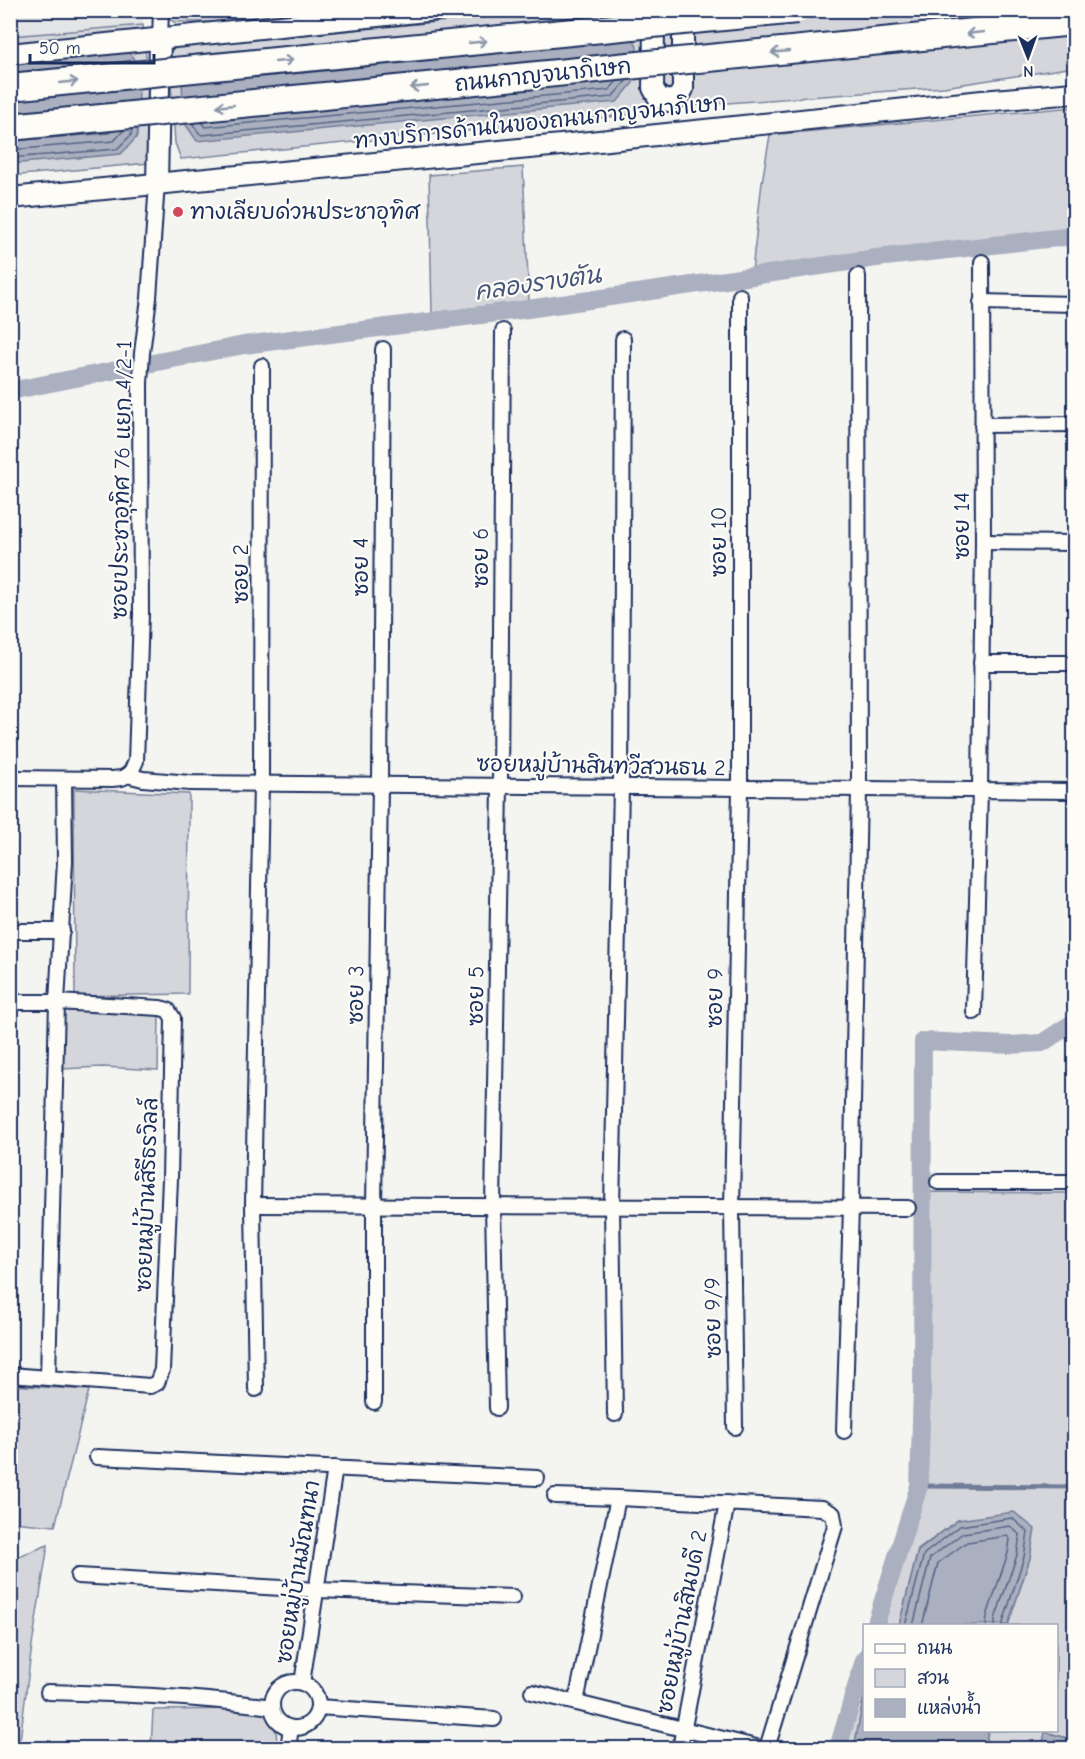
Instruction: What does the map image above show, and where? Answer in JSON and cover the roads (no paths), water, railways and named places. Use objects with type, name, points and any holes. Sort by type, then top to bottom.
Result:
[{"type":"highway","name":"ถนนกาญจนาภิเษก","points":[[10,87],[797,10]]},
{"type":"highway","name":"ถนนกาญจนาภิเษก","points":[[10,127],[1074,22]]},
{"type":"main road","points":[[10,54],[436,10]]},
{"type":"main road","points":[[665,15],[677,20],[683,27],[684,84],[678,98],[665,100],[658,97],[653,88],[654,31],[665,15]]},
{"type":"main road","points":[[157,183],[160,39]]},
{"type":"main road","name":"ทางบริการด้านในของถนนกาญจนาภิเษก","points":[[10,198],[1074,93]]},
{"type":"main road","points":[[665,100],[665,134]]},
{"type":"street","points":[[160,39],[161,10]]},
{"type":"street","name":"ซอยประชาอุทิศ 76 แยก 4/2-1","points":[[128,775],[136,761],[141,625],[140,383],[157,183]]},
{"type":"street","name":"ซอย 14","points":[[974,1012],[983,542],[982,262]]},
{"type":"street","points":[[844,1431],[859,789],[858,276]]},
{"type":"street","name":"ซอย 10","points":[[740,296],[740,788]]},
{"type":"street","points":[[981,302],[1074,304]]},
{"type":"street","name":"ซอย 6","points":[[500,786],[503,331]]},
{"type":"street","points":[[615,1414],[612,1206],[621,787],[623,339]]},
{"type":"street","name":"ซอย 4","points":[[380,785],[383,349]]},
{"type":"street","name":"ซอย 2","points":[[256,1389],[253,1205],[261,783],[262,366]]},
{"type":"street","points":[[982,425],[1074,424]]},
{"type":"street","points":[[983,542],[1074,543]]},
{"type":"street","points":[[981,663],[1074,663]]},
{"type":"street","name":"ซอยหมู่บ้านสินทวีสวนธน 2","points":[[10,778],[112,779],[128,775],[143,779],[190,783],[1074,791]]},
{"type":"street","points":[[48,1378],[57,1002],[65,861],[64,779]]},
{"type":"street","name":"ซอย 3","points":[[374,1402],[374,1206],[380,785]]},
{"type":"street","name":"ซอย 5","points":[[497,1408],[493,1206],[500,786]]},
{"type":"street","name":"ซอย 9","points":[[732,1208],[740,788]]},
{"type":"street","points":[[10,931],[62,931]]},
{"type":"street","name":"ซอยหมู่บ้านสิรีธรวิลล์","points":[[10,1002],[57,1002],[160,1008],[168,1010],[173,1018],[162,1370],[157,1383],[150,1386],[10,1376]]},
{"type":"street","points":[[938,1182],[1074,1182]]},
{"type":"street","points":[[253,1205],[908,1208]]},
{"type":"street","name":"ซอย 9/9","points":[[732,1208],[735,1427]]},
{"type":"street","points":[[97,1457],[537,1478]]},
{"type":"street","name":"ซอยหมู่บ้านมัณฑนา","points":[[302,1683],[335,1468]]},
{"type":"street","points":[[555,1496],[822,1508],[833,1514],[835,1526],[767,1749]]},
{"type":"street","points":[[576,1702],[618,1498]]},
{"type":"street","name":"ซอยหมู่บ้านสินบดี 2","points":[[680,1749],[728,1503]]},
{"type":"street","points":[[78,1576],[317,1590],[513,1597]]},
{"type":"street","points":[[302,1683],[314,1692],[318,1707],[312,1720],[299,1728],[291,1728],[278,1721],[272,1707],[272,1700],[280,1687],[286,1684],[302,1683]]},
{"type":"street","points":[[48,1692],[122,1694],[225,1701],[272,1707]]},
{"type":"street","points":[[532,1692],[760,1749]]},
{"type":"street","points":[[318,1707],[494,1719]]},
{"type":"street","points":[[288,1749],[291,1728]]},
{"type":"water","points":[[625,16],[637,47],[633,83],[617,102],[197,141],[184,122],[182,83],[188,55]]},
{"type":"water","points":[[123,47],[137,62],[139,99],[137,137],[121,154],[11,164],[10,70],[34,50]]},
{"type":"water","points":[[1014,1512],[1035,1529],[1030,1558],[1008,1624],[899,1624],[918,1551],[958,1520]]},
{"type":"water","points":[[863,1701],[863,1732],[988,1732],[985,1748],[854,1748]]},
{"type":"water","points":[[1045,1732],[1074,1740],[1074,1748],[1042,1748]]},
{"type":"waterway","name":"คลองรางตัน","points":[[10,391],[244,345],[521,310],[876,258],[1074,236]]},
{"type":"waterway","points":[[876,1624],[919,1486],[922,1389],[923,1041],[1010,1045],[1042,1043],[1074,1022]]},
{"type":"waterway","points":[[919,1486],[1074,1487]]},
{"type":"waterway","points":[[838,1748],[863,1663]]},
{"type":"place","name":"ทางเลียบด่วนประชาอุทิศ","points":[[178,212]]}]
